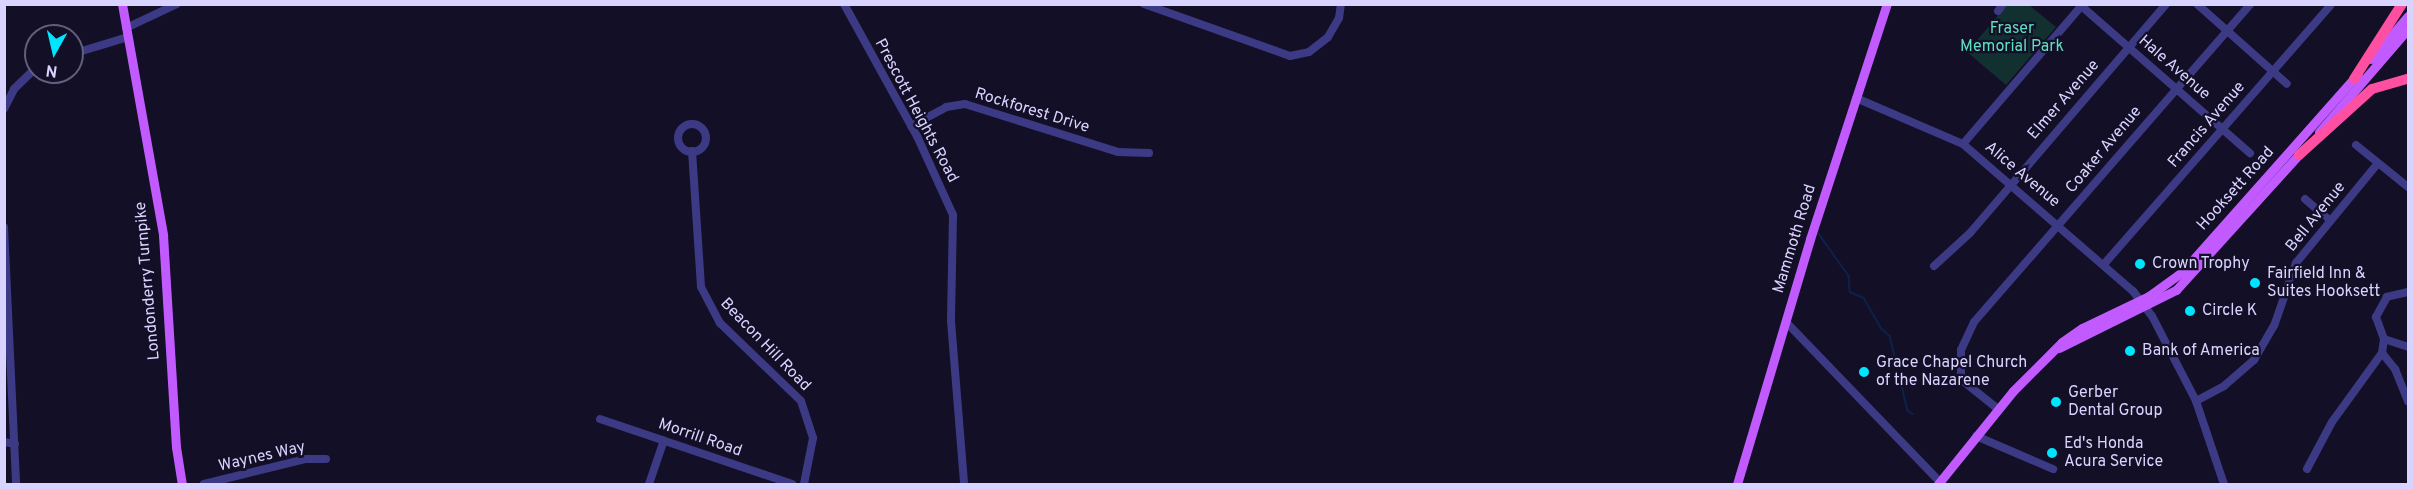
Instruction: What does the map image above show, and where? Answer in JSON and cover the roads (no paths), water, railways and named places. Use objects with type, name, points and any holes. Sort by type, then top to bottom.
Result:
[{"type":"highway","points":[[2354,79],[2402,4]]},
{"type":"highway","points":[[2299,155],[2372,89],[2409,80]]},
{"type":"main road","name":"Londonderry Turnpike","points":[[122,4],[163,235],[176,447],[182,484]]},
{"type":"main road","name":"Mammoth Road","points":[[1737,484],[1887,4]]},
{"type":"main road","name":"Hooksett Road","points":[[2143,304],[2182,272],[2409,16]]},
{"type":"main road","name":"Hooksett Road","points":[[1940,484],[1998,409],[2059,348],[2194,274],[2409,29]]},
{"type":"street","points":[[84,49],[127,33],[177,4]]},
{"type":"street","name":"Prescott Heights Road","points":[[844,4],[941,185],[955,228],[951,317],[964,484]]},
{"type":"street","points":[[1144,4],[1290,56],[1309,52],[1328,37],[1339,18],[1341,4]]},
{"type":"street","name":"Elmer Avenue","points":[[1934,266],[1970,232],[2166,4]]},
{"type":"street","points":[[2197,4],[2287,84]]},
{"type":"street","name":"Coaker Avenue","points":[[1998,409],[1964,382],[1961,350],[1974,322],[2250,4]]},
{"type":"street","points":[[1963,144],[2081,5]]},
{"type":"street","name":"Hale Avenue","points":[[2081,5],[2250,153]]},
{"type":"street","name":"Francis Avenue","points":[[2104,263],[2330,6]]},
{"type":"street","points":[[4,109],[14,89],[24,79]]},
{"type":"street","name":"Alice Avenue","points":[[1856,98],[1963,144],[2104,263],[2143,304],[2196,401],[2224,484]]},
{"type":"street","name":"Rockforest Drive","points":[[911,126],[946,107],[972,105],[1118,152],[1149,153]]},
{"type":"street","points":[[2356,145],[2409,187]]},
{"type":"street","name":"Beacon Hill Road","points":[[692,151],[701,288],[720,322],[801,401],[813,438],[804,484]]},
{"type":"street","name":"Bell Avenue","points":[[2196,401],[2235,378],[2261,349],[2296,263],[2378,163]]},
{"type":"street","points":[[2305,199],[2329,220]]},
{"type":"street","points":[[4,227],[16,484]]},
{"type":"street","points":[[2307,469],[2332,422],[2382,353],[2384,339],[2377,325],[2378,310],[2387,297],[2409,292]]},
{"type":"street","points":[[1786,322],[1940,484]]},
{"type":"street","points":[[2384,339],[2409,347]]},
{"type":"street","points":[[2382,353],[2395,369],[2409,401]]},
{"type":"street","name":"Morrill Road","points":[[600,419],[792,484]]},
{"type":"street","points":[[1976,436],[2053,469]]},
{"type":"street","points":[[649,484],[664,440]]},
{"type":"street","points":[[4,442],[15,444]]},
{"type":"street","name":"Waynes Way","points":[[204,484],[306,459],[326,459]]},
{"type":"waterway","points":[[1819,234],[1849,276],[1850,292],[1864,298],[1882,329],[1890,336],[1908,411],[1913,414]]},
{"type":"place","name":"Crown Trophy","points":[[2140,264]]},
{"type":"place","name":"Fairfield Inn & Suites Hooksett","points":[[2255,283]]},
{"type":"place","name":"Circle K","points":[[2190,311]]},
{"type":"place","name":"Bank of America","points":[[2130,351]]},
{"type":"place","name":"Grace Chapel Church of the Nazarene","points":[[1864,372]]},
{"type":"place","name":"Gerber Dental Group","points":[[2056,402]]},
{"type":"place","name":"Ed's Honda Acura Service","points":[[2052,453]]},
{"type":"park label","name":"Fraser Memorial Park","points":[[2012,38]]}]
